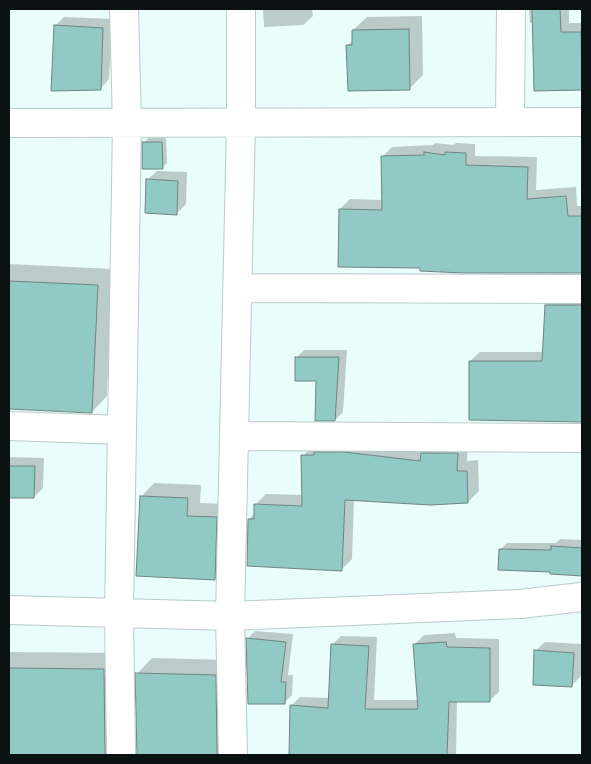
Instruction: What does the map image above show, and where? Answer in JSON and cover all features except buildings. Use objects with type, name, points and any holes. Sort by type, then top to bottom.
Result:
[{"type":"street","points":[[121,755],[119,613],[127,122],[124,9]]},
{"type":"street","points":[[233,755],[230,616],[241,122],[240,9]]},
{"type":"street","points":[[510,122],[511,9]]},
{"type":"street","points":[[9,123],[582,122]]},
{"type":"street","points":[[238,288],[582,289]]},
{"type":"street","points":[[9,426],[122,430]]},
{"type":"street","points":[[234,436],[582,438]]},
{"type":"street","points":[[9,610],[230,616],[520,604],[582,597]]}]
